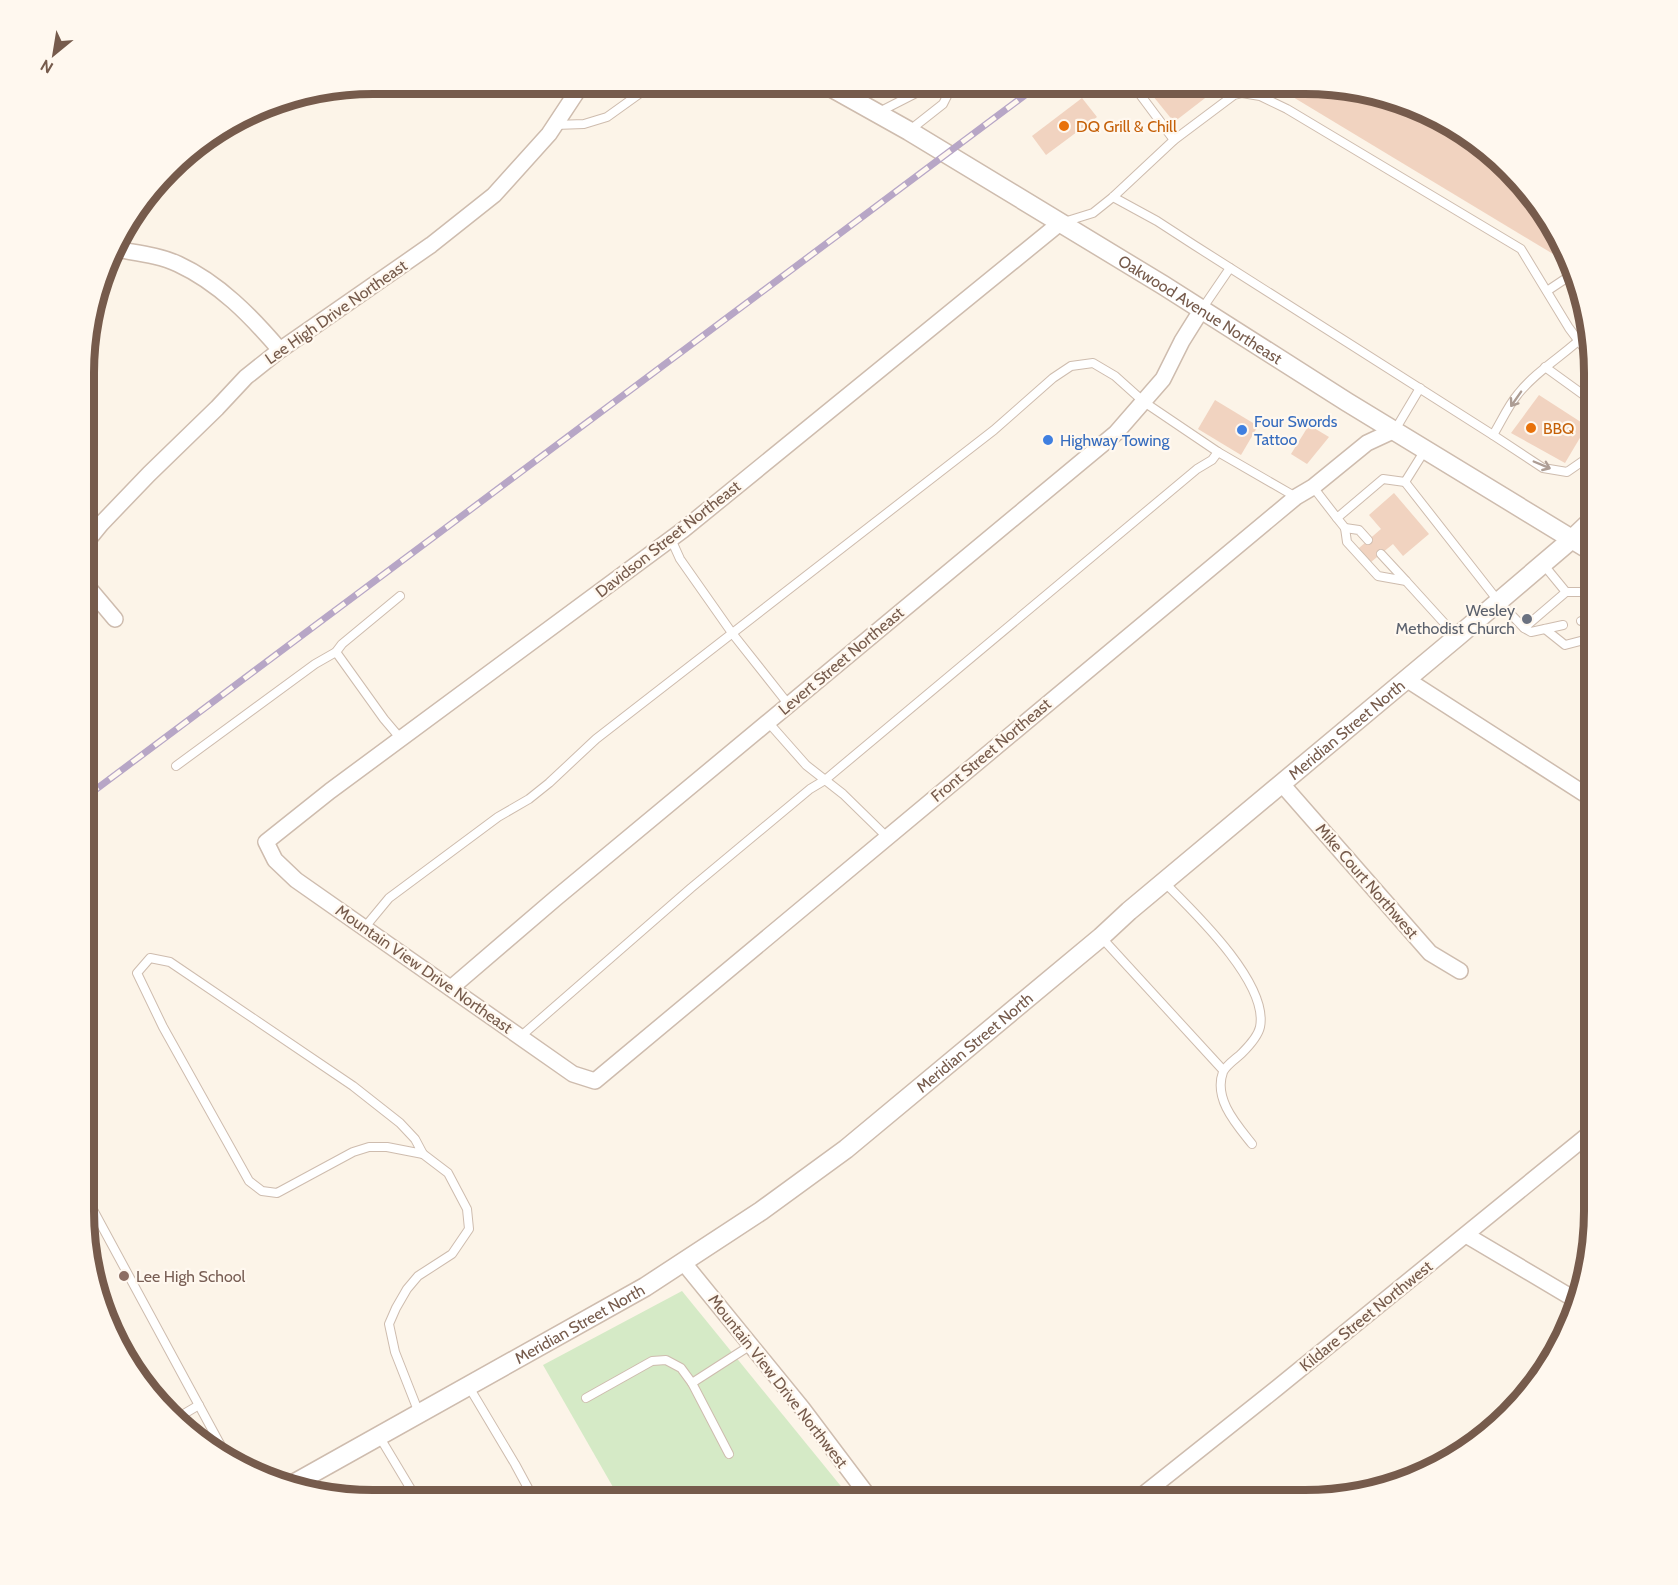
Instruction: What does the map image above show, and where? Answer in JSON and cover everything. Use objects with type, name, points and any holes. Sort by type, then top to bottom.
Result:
[{"type":"street","name":"Lee High Drive Northeast","points":[[94,533],[246,377],[280,350],[431,245],[494,195],[522,166],[555,125],[575,94]]},
{"type":"street","name":"Oakwood Avenue Northeast","points":[[843,94],[909,131],[1202,309],[1347,402],[1584,546]]},
{"type":"street","name":"Davidson Street Northeast","points":[[266,842],[330,791],[671,538],[1060,223]]},
{"type":"street","points":[[123,250],[177,263],[216,286],[256,323],[280,350]]},
{"type":"street","name":"Levert Street Northeast","points":[[451,988],[556,898],[1116,433],[1163,379],[1182,341],[1202,309]]},
{"type":"street","name":"Front Street Northeast","points":[[595,1081],[1296,497],[1313,487],[1367,443],[1395,430]]},
{"type":"street","name":"Meridian Street North","points":[[299,1481],[645,1287],[761,1211],[846,1149],[1457,638],[1584,528]]},
{"type":"street","points":[[94,594],[115,620]]},
{"type":"street","points":[[1406,679],[1584,794]]},
{"type":"street","name":"Mike Court Northwest","points":[[1281,783],[1430,953],[1460,972]]},
{"type":"street","name":"Mountain View Drive Northeast","points":[[266,842],[275,860],[296,880],[573,1074],[595,1081]]},
{"type":"street","name":"Kildare Street Northwest","points":[[1147,1490],[1584,1138]]},
{"type":"street","points":[[1466,1235],[1570,1297]]},
{"type":"street","name":"Mountain View Drive Northwest","points":[[683,1262],[802,1408],[864,1490]]},
{"type":"lane","points":[[555,125],[584,124],[607,117],[639,94]]},
{"type":"lane","points":[[876,113],[914,94]]},
{"type":"lane","points":[[909,131],[943,104],[948,94]]},
{"type":"lane","points":[[1140,94],[1174,140]]},
{"type":"lane","points":[[1060,223],[1093,213],[1174,140],[1238,94]]},
{"type":"lane","points":[[1248,94],[1260,96],[1316,126],[1521,249],[1582,345]]},
{"type":"lane","points":[[1113,197],[1157,221],[1543,468],[1567,472],[1584,460]]},
{"type":"lane","points":[[1202,309],[1230,268]]},
{"type":"lane","points":[[1548,291],[1567,278]]},
{"type":"lane","points":[[1494,435],[1518,395],[1545,367],[1581,339]]},
{"type":"lane","points":[[364,927],[389,898],[498,817],[529,800],[596,739],[994,430],[1053,378],[1071,366],[1093,363],[1115,376],[1144,402],[1218,452],[1296,497]]},
{"type":"lane","points":[[1545,367],[1584,395]]},
{"type":"lane","points":[[1395,430],[1420,388]]},
{"type":"lane","points":[[1405,482],[1426,449]]},
{"type":"lane","points":[[520,1037],[691,888],[810,789],[825,780],[1197,469],[1212,460],[1218,452]]},
{"type":"lane","points":[[1337,518],[1383,479],[1405,482],[1498,602],[1524,627],[1531,632],[1563,625]]},
{"type":"lane","points":[[1313,487],[1345,528],[1347,542],[1378,576],[1406,581]]},
{"type":"lane","points":[[1345,528],[1359,530],[1368,540]]},
{"type":"lane","points":[[671,538],[680,559],[732,633],[789,705]]},
{"type":"lane","points":[[1381,554],[1457,638]]},
{"type":"lane","points":[[1543,564],[1566,592]]},
{"type":"lane","points":[[1524,627],[1566,592],[1584,592]]},
{"type":"lane","points":[[176,766],[315,664],[336,652],[342,644],[400,597]]},
{"type":"lane","points":[[1545,629],[1565,645],[1584,640]]},
{"type":"lane","points":[[336,652],[401,739]]},
{"type":"lane","points":[[768,722],[806,765],[843,794],[887,837]]},
{"type":"lane","points":[[1164,882],[1200,917],[1236,961],[1260,1008],[1260,1028],[1250,1046],[1223,1070],[1220,1091],[1231,1117],[1252,1144]]},
{"type":"lane","points":[[1101,937],[1223,1070]]},
{"type":"lane","points":[[419,1413],[395,1352],[389,1324],[407,1289],[418,1276],[452,1254],[469,1229],[467,1209],[448,1173],[423,1154],[415,1139],[400,1123],[353,1086],[170,962],[150,958],[137,973],[163,1028],[249,1181],[262,1191],[277,1193],[352,1152],[369,1148],[387,1147],[423,1154]]},
{"type":"lane","points":[[94,1212],[220,1443]]},
{"type":"lane","points":[[692,1383],[751,1345]]},
{"type":"lane","points":[[586,1398],[652,1361],[666,1360],[681,1368],[692,1383],[729,1454]]},
{"type":"lane","points":[[468,1386],[529,1490]]},
{"type":"lane","points":[[183,1415],[199,1405]]},
{"type":"lane","points":[[379,1436],[411,1490]]},
{"type":"green space","points":[[682,1291],[844,1490],[615,1490],[543,1365]]},
{"type":"building","points":[[1151,94],[1210,94],[1174,122]]},
{"type":"building","points":[[1288,94],[1341,97],[1377,104],[1428,123],[1444,132],[1474,152],[1502,176],[1526,204],[1558,257]]},
{"type":"building","name":"DQ Grill & Chill","points":[[1082,98],[1097,117],[1046,155],[1032,136]]},
{"type":"building","points":[[1539,395],[1584,424],[1584,431],[1565,463],[1511,433]]},
{"type":"building","points":[[1215,400],[1258,426],[1241,455],[1198,429]]},
{"type":"building","points":[[1309,425],[1329,437],[1307,464],[1291,454]]},
{"type":"building","points":[[1394,493],[1429,534],[1403,556],[1393,544],[1371,562],[1359,548],[1381,529],[1369,515]]},
{"type":"railway","points":[[94,791],[1027,94]]},
{"type":"place","name":"DQ Grill & Chill","points":[[1064,126]]},
{"type":"place","name":"BBQ","points":[[1531,428]]},
{"type":"place","name":"Four Swords Tattoo","points":[[1242,430]]},
{"type":"place","name":"Highway Towing","points":[[1048,440]]},
{"type":"place","name":"Wesley Methodist Church","points":[[1527,619]]},
{"type":"place","name":"Lee High School","points":[[124,1276]]}]
